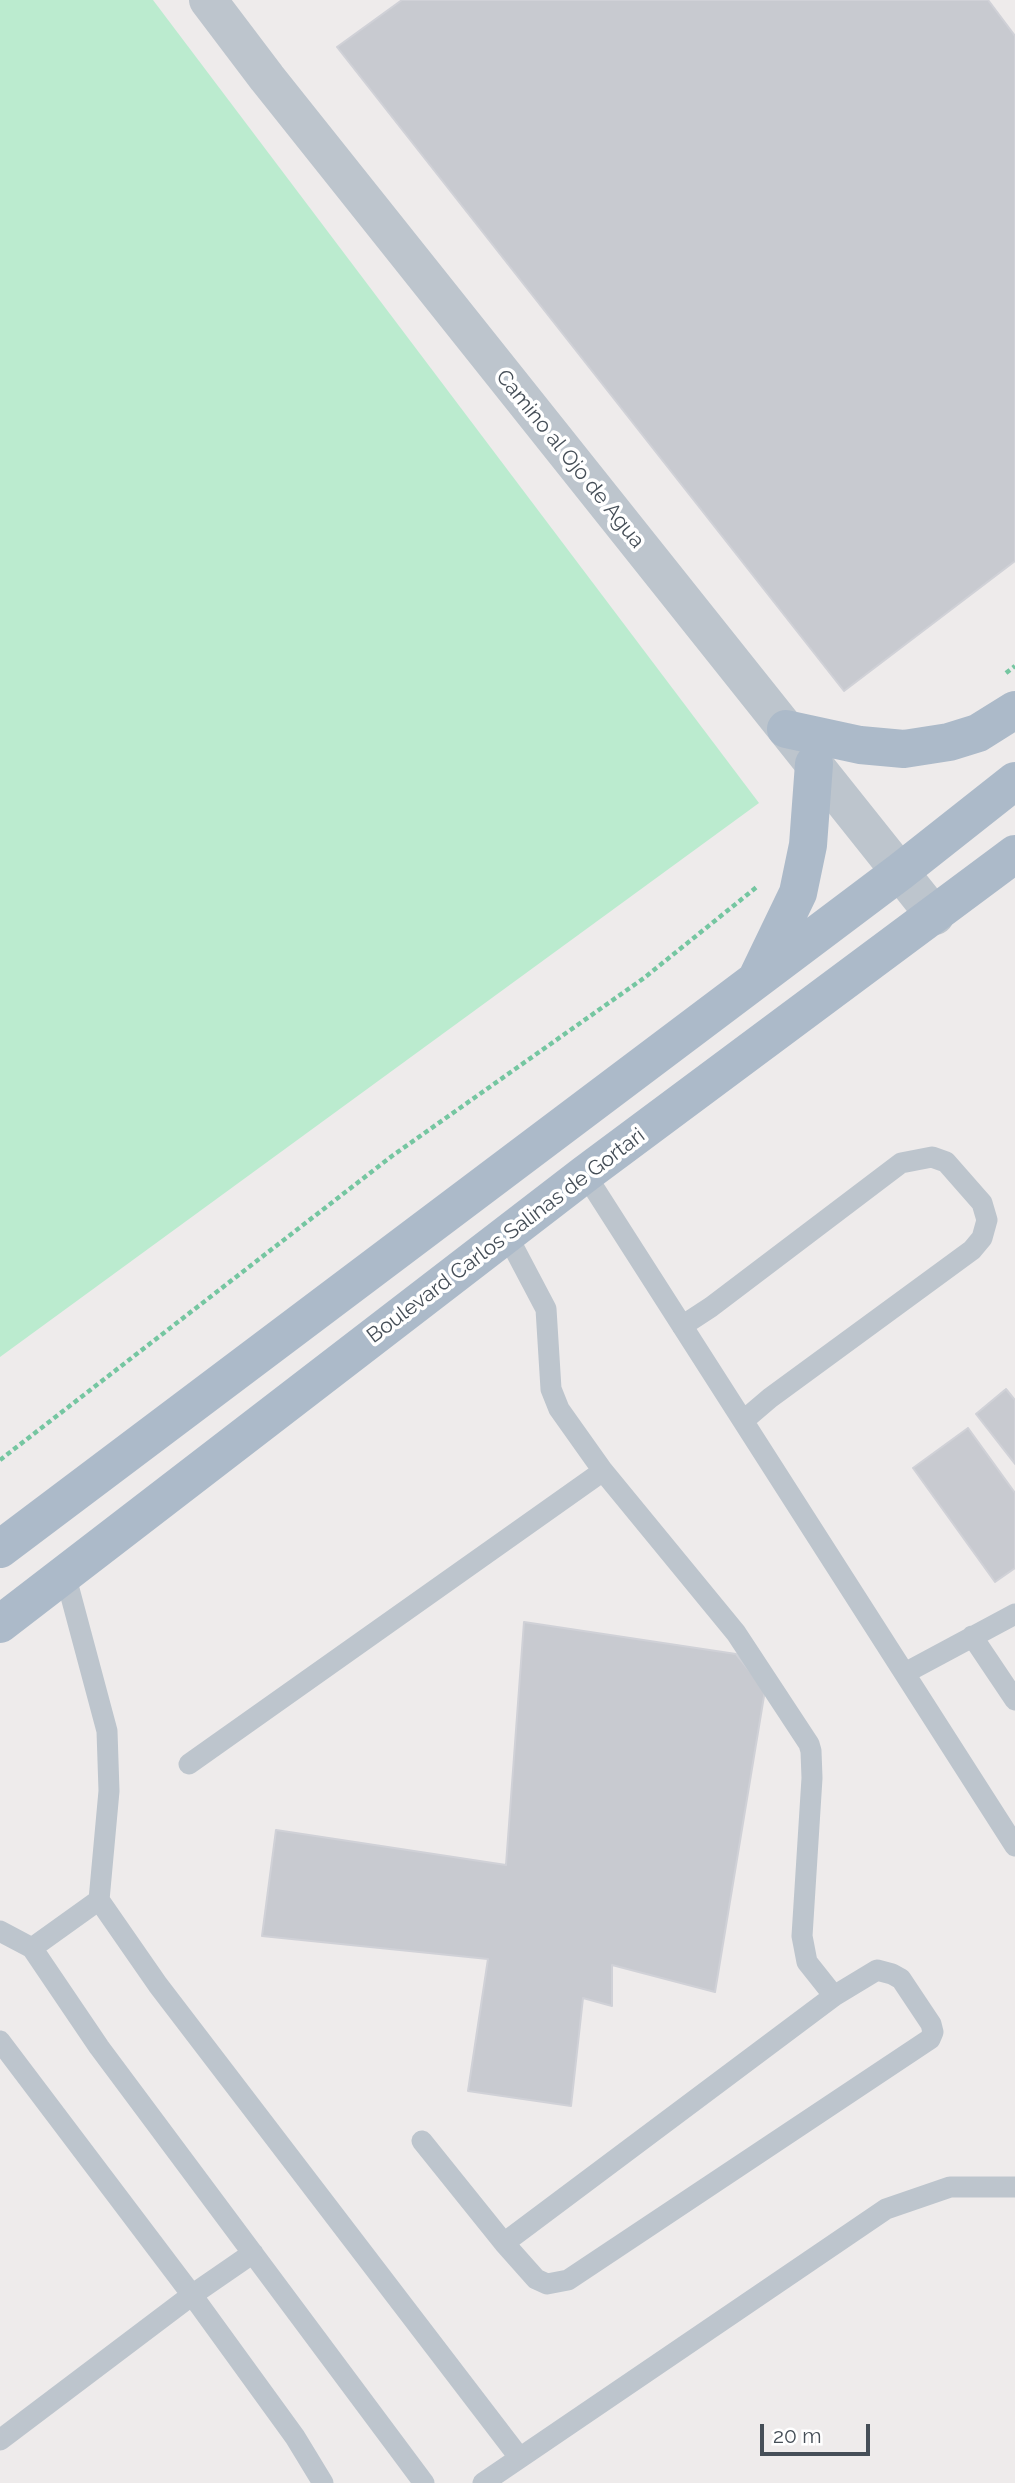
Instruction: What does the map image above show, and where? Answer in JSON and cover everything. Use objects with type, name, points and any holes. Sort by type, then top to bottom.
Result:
[{"type":"main road","points":[[786,729],[860,745],[904,749],[949,742],[978,733],[1006,695]]},
{"type":"main road","points":[[756,981],[798,893],[808,845],[814,764]]},
{"type":"main road","points":[[0,1549],[756,981],[1015,781]]},
{"type":"main road","name":"Boulevard Carlos Salinas de Gortari","points":[[0,1624],[585,1174],[1015,854]]},
{"type":"street","name":"Camino al Ojo de Agua","points":[[208,0],[267,78],[935,916]]},
{"type":"lane","points":[[682,1326],[901,1163],[932,1157],[946,1162],[982,1203],[986,1220],[982,1238],[972,1250],[770,1398],[743,1422]]},
{"type":"lane","points":[[585,1174],[1015,1846]]},
{"type":"lane","points":[[507,1235],[545,1309],[551,1389],[559,1409],[603,1471],[736,1633],[809,1744],[813,1778],[802,1936],[807,1962],[834,1996]]},
{"type":"lane","points":[[189,1764],[603,1471]]},
{"type":"lane","points":[[65,1574],[107,1731],[110,1791],[99,1900],[158,1985],[519,2457]]},
{"type":"lane","points":[[905,1672],[1015,1614]]},
{"type":"lane","points":[[972,1636],[1015,1700]]},
{"type":"lane","points":[[32,1948],[99,1900]]},
{"type":"lane","points":[[0,1931],[32,1948],[99,2047],[424,2483]]},
{"type":"lane","points":[[422,2141],[504,2243],[536,2279],[547,2284],[568,2280],[930,2039],[933,2032],[931,2024],[901,1979],[877,1970],[834,1996],[504,2243]]},
{"type":"lane","points":[[0,2040],[192,2295],[295,2437],[323,2483]]},
{"type":"lane","points":[[482,2483],[886,2209],[950,2188],[1015,2188]]},
{"type":"lane","points":[[0,2440],[192,2295],[253,2253]]},
{"type":"path","points":[[1006,695],[1015,666]]},
{"type":"path","points":[[0,1460],[392,1156],[644,978],[808,845]]},
{"type":"green space","points":[[0,0],[153,0],[759,803],[0,1357]]},
{"type":"building","points":[[402,0],[988,0],[1015,36],[1015,561],[844,691],[337,47]]},
{"type":"building","points":[[1006,1389],[1015,1400],[1015,1464],[976,1414]]},
{"type":"building","points":[[968,1428],[1015,1493],[1015,1568],[995,1582],[913,1468]]},
{"type":"building","points":[[524,1622],[736,1654],[765,1690],[715,1992],[612,1965],[612,2006],[583,1998],[571,2106],[468,2091],[488,1959],[262,1936],[276,1830],[506,1865]]}]
